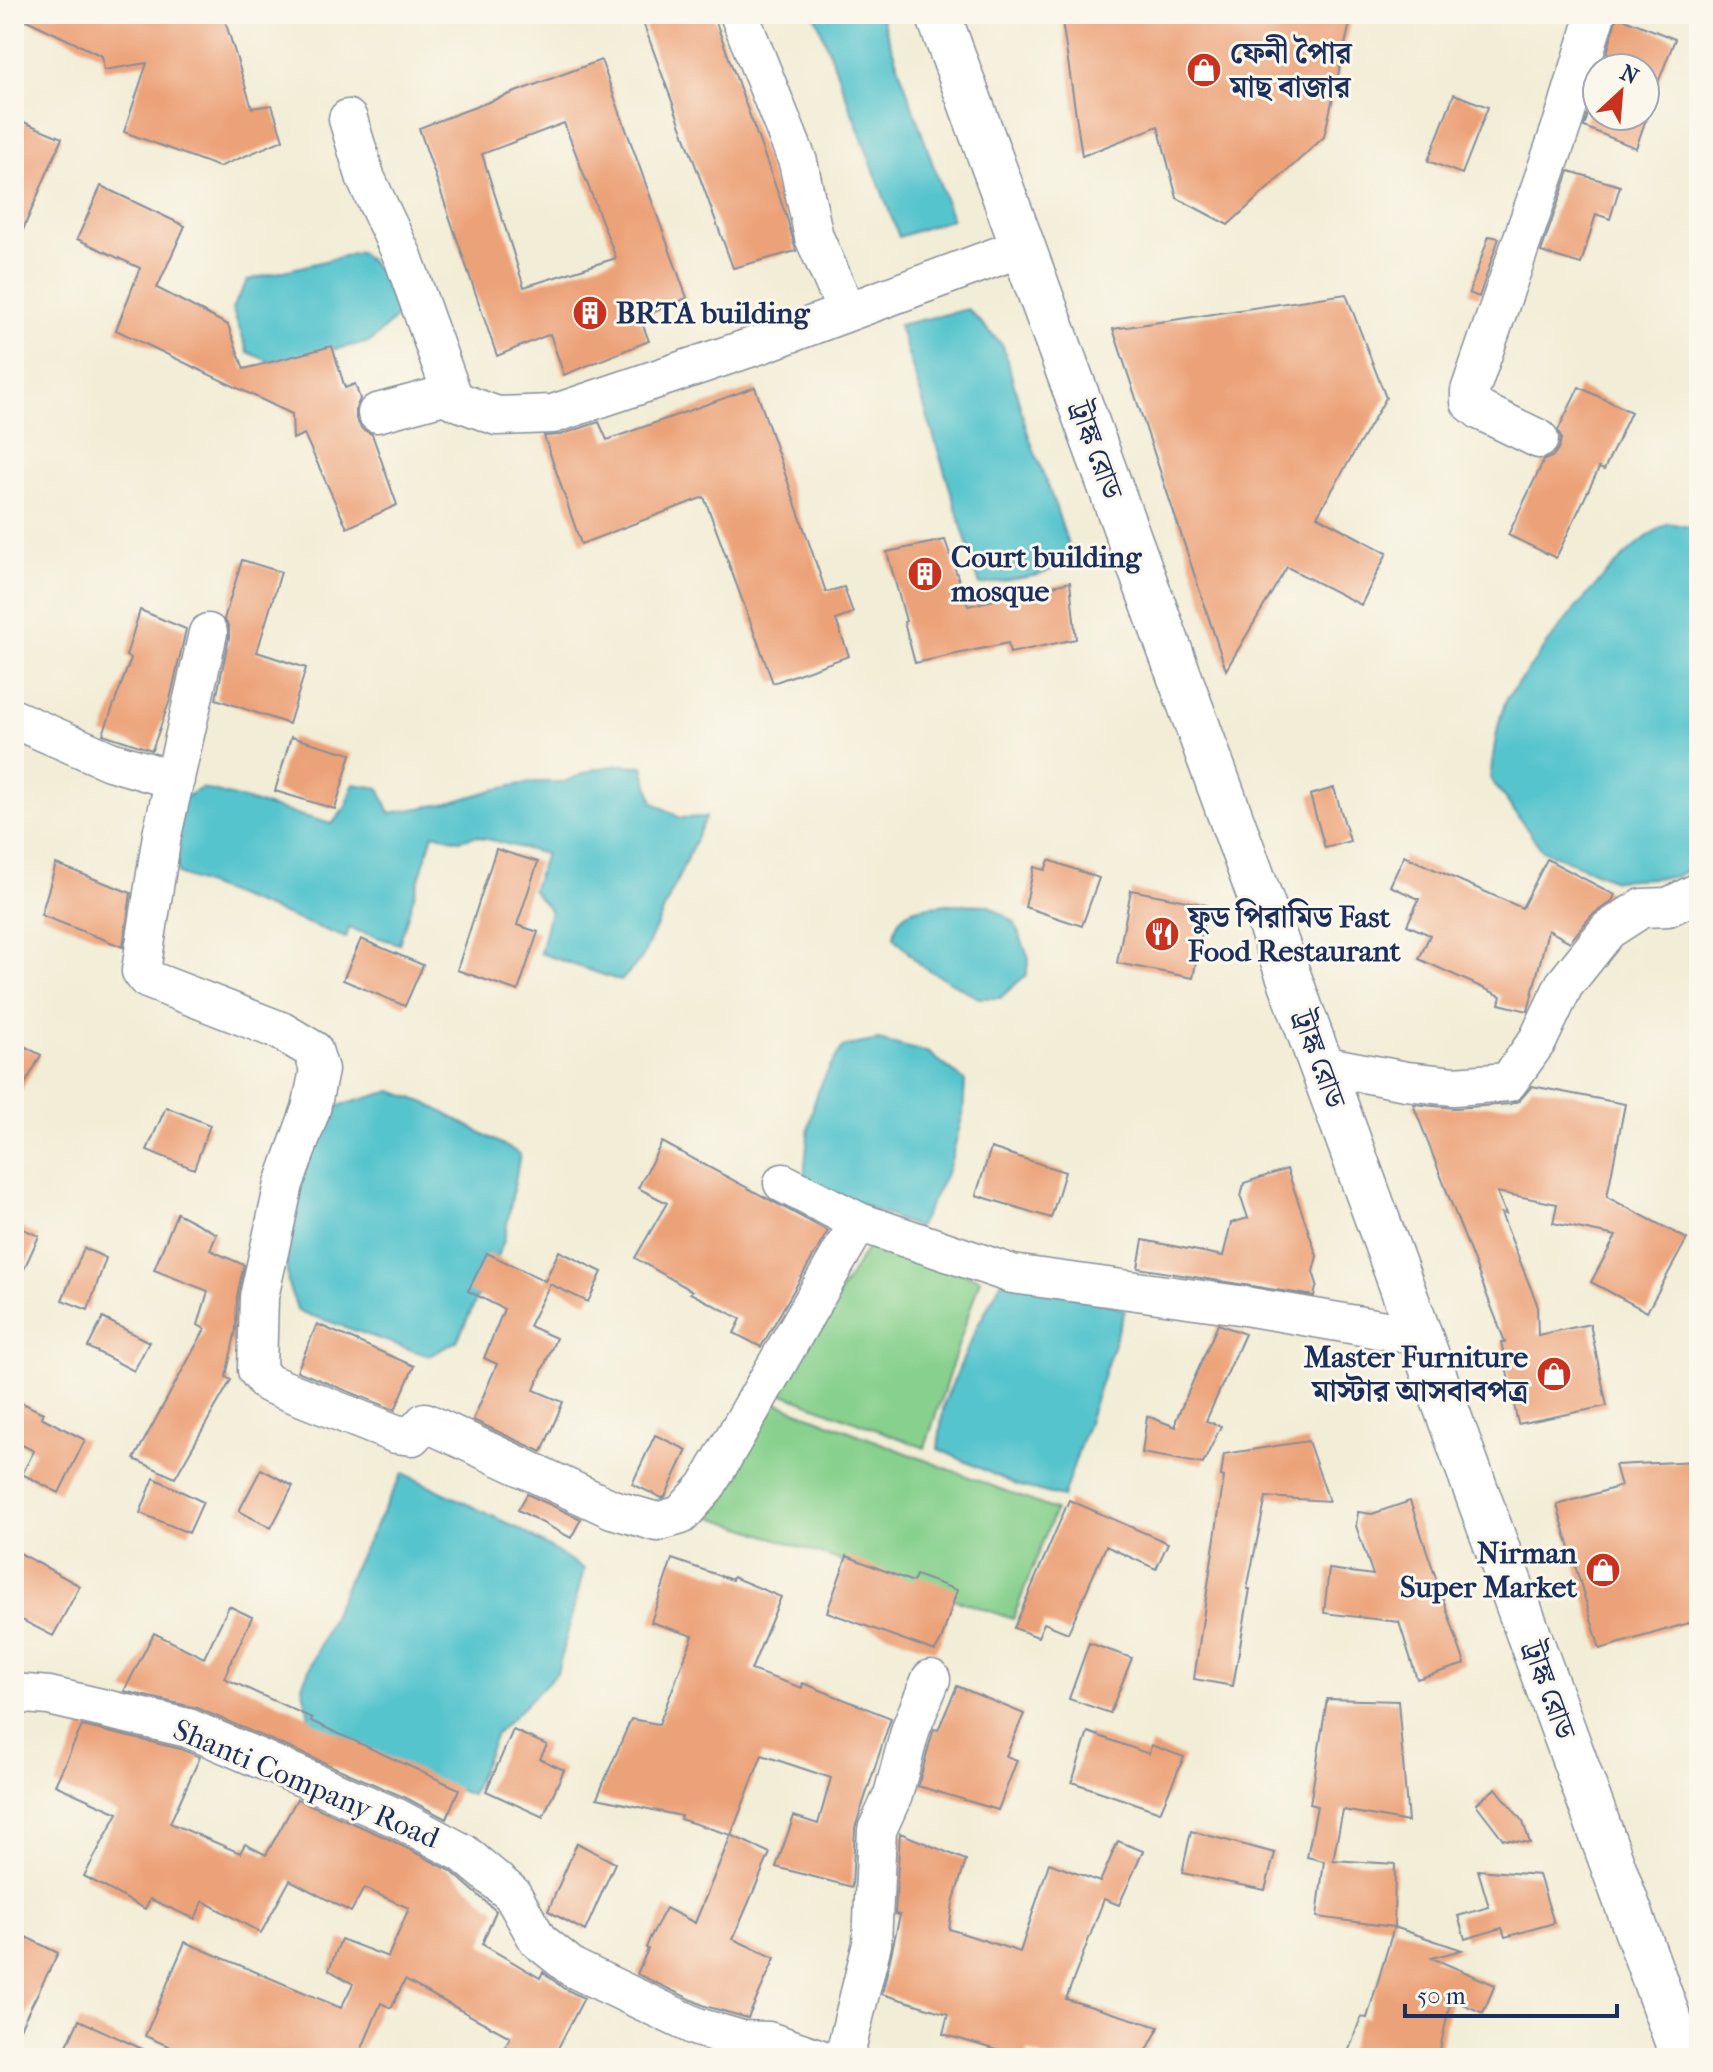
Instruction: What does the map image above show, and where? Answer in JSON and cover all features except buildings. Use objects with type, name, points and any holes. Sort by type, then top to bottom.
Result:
[{"type":"main road","name":"ট্রাঙ্ক রোড","points":[[938,14],[1683,2058]]},
{"type":"street","points":[[739,14],[798,162],[814,237],[847,312]]},
{"type":"street","points":[[1539,439],[1481,411],[1470,402],[1470,391],[1564,119],[1596,14]]},
{"type":"street","points":[[348,119],[366,179],[403,257],[454,400],[497,416],[553,414],[1023,247]]},
{"type":"street","points":[[377,413],[452,393]]},
{"type":"street","points":[[208,633],[162,835],[141,971],[147,979],[281,1031],[313,1050],[319,1070],[311,1109],[284,1184],[259,1297],[257,1370],[267,1383],[396,1434],[412,1436],[425,1422],[612,1509],[657,1522],[669,1519],[681,1515],[706,1487],[859,1222]]},
{"type":"street","points":[[14,719],[110,761],[175,780]]},
{"type":"street","points":[[1321,1065],[1406,1081],[1454,1086],[1508,1082],[1538,1040],[1564,985],[1608,930],[1642,908],[1668,907],[1699,892]]},
{"type":"street","points":[[783,1183],[859,1222],[1012,1274],[1239,1305],[1420,1336]]},
{"type":"street","points":[[844,2058],[872,1944],[877,1830],[893,1795],[911,1728],[931,1679]]},
{"type":"street","name":"Shanti Company Road","points":[[14,1693],[49,1696],[188,1728],[397,1818],[463,1853],[512,1894],[538,1940],[573,1968],[697,2027],[742,2040],[768,2041],[818,2058]]},
{"type":"green space","points":[[871,1242],[980,1279],[925,1448],[778,1392]]},
{"type":"green space","points":[[769,1400],[1055,1510],[1013,1619],[700,1513]]},
{"type":"water","points":[[815,14],[880,14],[952,219],[899,237]]},
{"type":"water","points":[[360,252],[387,278],[404,310],[370,342],[270,362],[248,352],[232,308],[248,280]]},
{"type":"water","points":[[968,309],[1003,346],[1028,434],[1073,560],[1039,575],[980,585],[899,325]]},
{"type":"water","points":[[1668,523],[1699,529],[1699,860],[1691,869],[1673,877],[1614,880],[1542,850],[1490,778],[1494,748],[1507,699],[1558,630],[1611,569],[1649,535]]},
{"type":"water","points":[[619,765],[643,766],[653,802],[680,818],[706,817],[642,958],[621,981],[540,953],[550,910],[532,890],[545,854],[476,836],[459,840],[433,834],[399,944],[349,928],[346,938],[178,874],[175,826],[184,798],[202,788],[332,824],[346,807],[353,784],[379,788],[390,813],[449,803],[532,782],[564,782],[595,769]]},
{"type":"water","points":[[948,904],[988,905],[1014,922],[1029,958],[1026,975],[1000,998],[979,998],[920,965],[894,937],[900,919],[912,910]]},
{"type":"water","points":[[878,1040],[929,1053],[965,1081],[963,1114],[949,1168],[918,1228],[804,1180],[812,1110],[831,1065],[843,1047]]},
{"type":"water","points":[[392,1091],[426,1103],[520,1154],[504,1241],[457,1341],[429,1356],[298,1311],[288,1284],[284,1237],[315,1129],[338,1106]]},
{"type":"water","points":[[1003,1279],[1080,1294],[1125,1310],[1063,1497],[1016,1485],[938,1449],[944,1403],[978,1325]]},
{"type":"water","points":[[403,1473],[519,1529],[584,1569],[557,1673],[496,1734],[471,1795],[313,1734],[302,1685],[352,1571]]},
{"type":"place","name":"ফেনী পৈার মাছ বাজার","points":[[1204,70]]},
{"type":"place","name":"BRTA building","points":[[590,313]]},
{"type":"place","name":"Court building mosque","points":[[925,574]]},
{"type":"place","name":"ফুড পিরামিড Fast Food Restaurant","points":[[1162,934]]},
{"type":"place","name":"Master Furniture মাস্টার আসবাবপত্র","points":[[1554,1374]]},
{"type":"place","name":"Nirman Super Market","points":[[1603,1570]]}]
